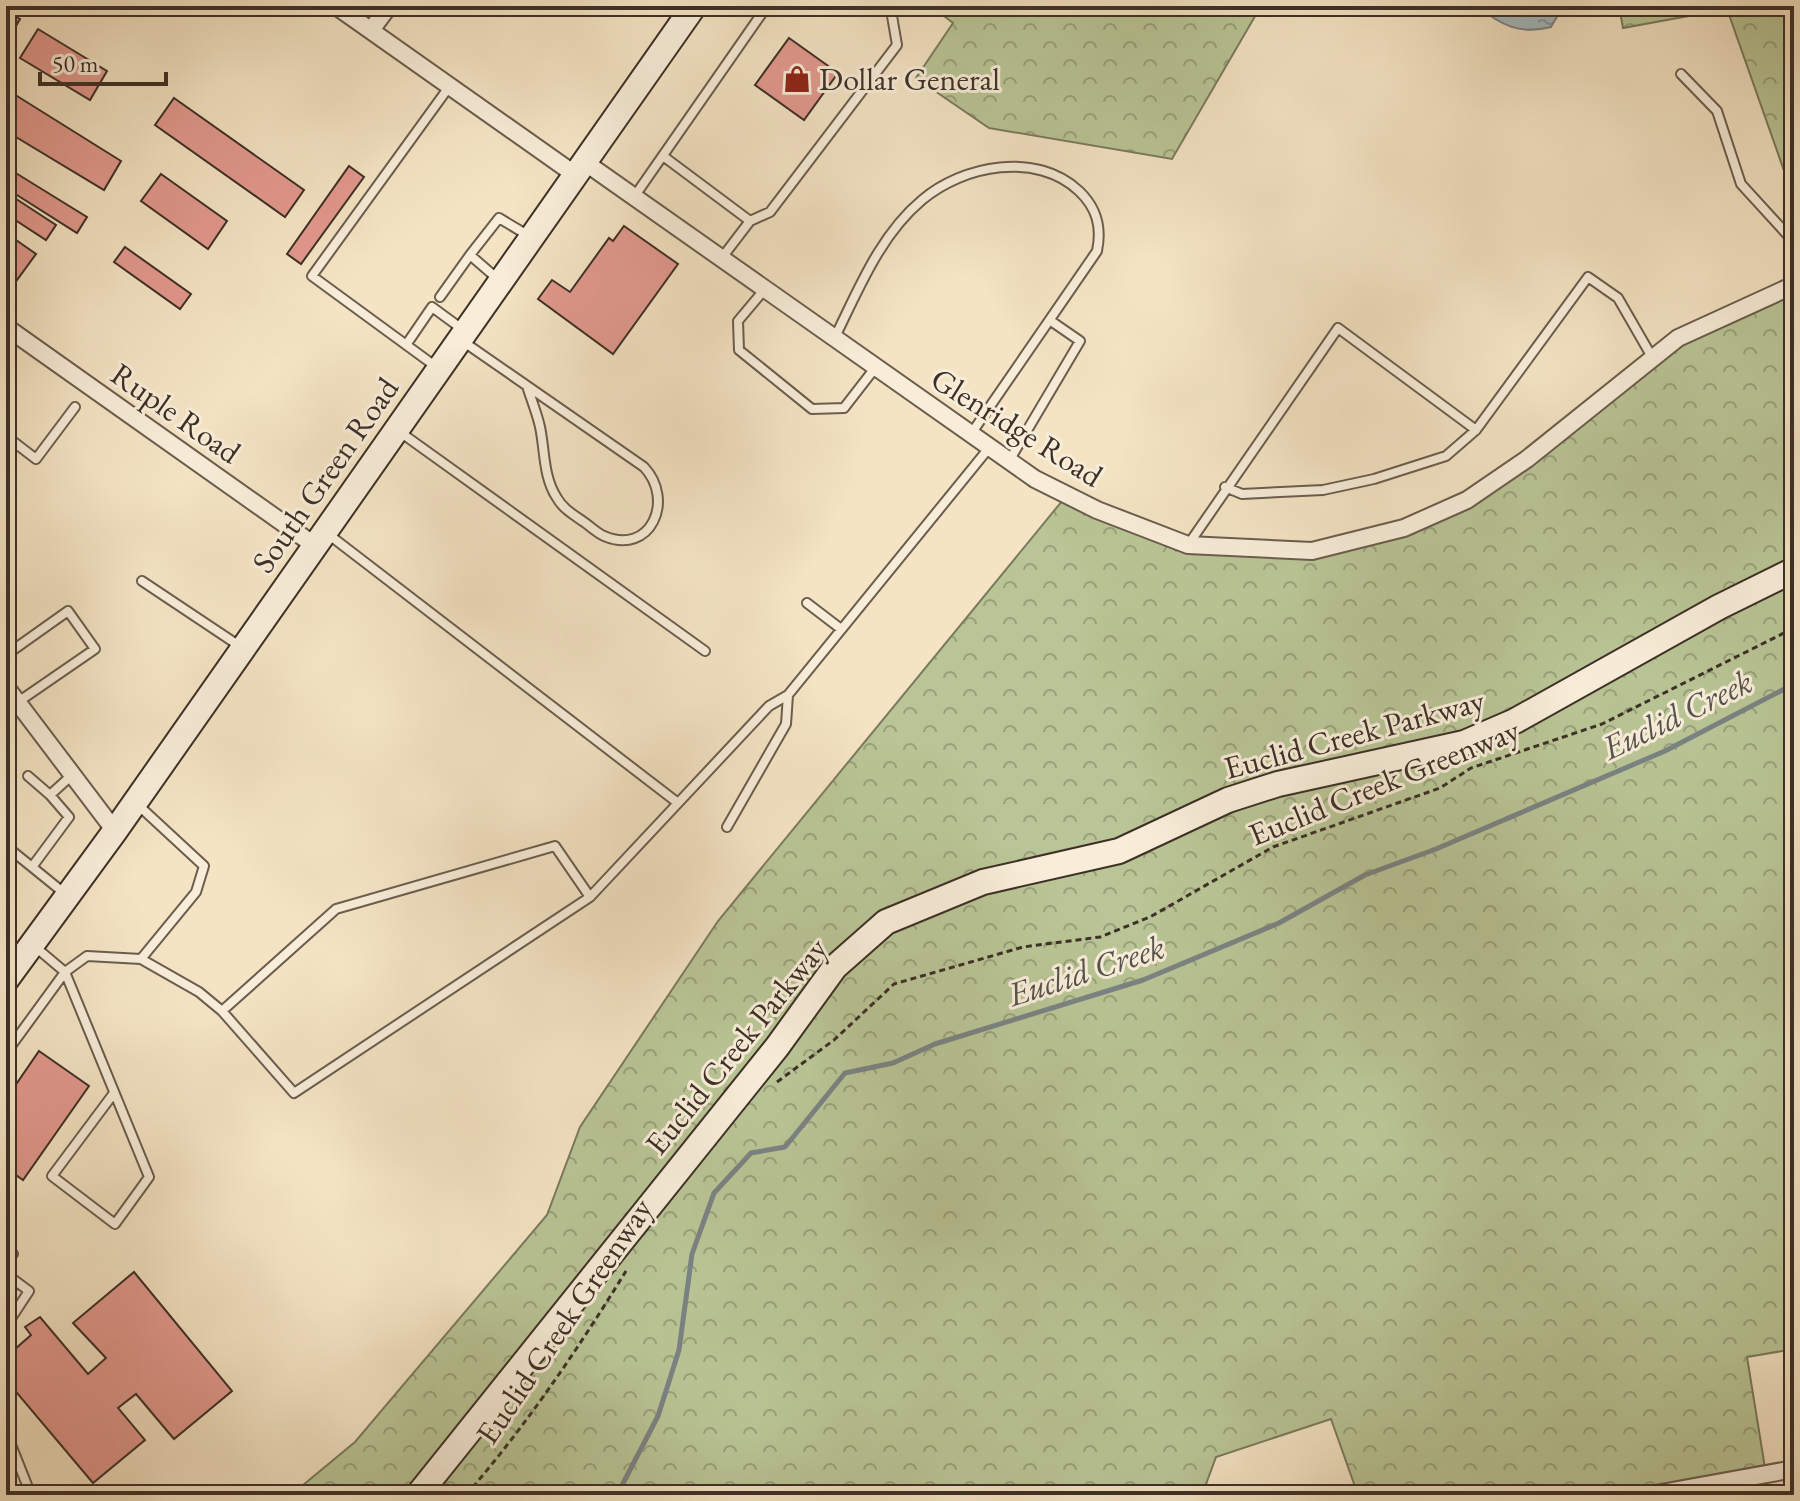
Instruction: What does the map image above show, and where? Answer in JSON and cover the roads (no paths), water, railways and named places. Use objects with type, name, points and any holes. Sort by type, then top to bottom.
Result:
[{"type":"street","name":"Glenridge Road","points":[[336,6],[450,86],[582,170],[634,197],[1009,462],[1097,510],[1188,545],[1312,551],[1404,528],[1467,500],[1527,459],[1678,338],[1794,285]]},
{"type":"street","points":[[371,30],[389,6]]},
{"type":"street","name":"South Green Road","points":[[6,980],[115,831],[319,538],[582,170],[694,6]]},
{"type":"street","name":"Ruple Road","points":[[6,327],[319,538]]},
{"type":"street","name":"Euclid Creek Parkway","points":[[418,1495],[777,1047],[835,967],[886,922],[983,882],[1119,851],[1228,800],[1278,784],[1464,743],[1515,721],[1719,607],[1794,570]]},
{"type":"street","points":[[6,687],[115,831]]},
{"type":"street","points":[[1650,1495],[1794,1469]]},
{"type":"lane","points":[[634,197],[767,6]]},
{"type":"lane","points":[[721,259],[750,221],[770,212],[897,45],[891,10],[886,6]]},
{"type":"lane","points":[[1681,74],[1717,111],[1741,184],[1794,242]]},
{"type":"lane","points":[[439,369],[312,276],[450,86]]},
{"type":"lane","points":[[663,156],[750,221]]},
{"type":"lane","points":[[834,340],[890,234],[922,199],[965,176],[1000,167],[1032,167],[1065,178],[1091,202],[1101,232],[1097,251],[969,436]]},
{"type":"lane","points":[[440,297],[499,218],[533,238]]},
{"type":"lane","points":[[470,255],[502,282]]},
{"type":"lane","points":[[1225,487],[1242,494],[1323,490],[1374,479],[1446,456],[1476,430],[1588,277],[1618,298],[1652,357]]},
{"type":"lane","points":[[764,290],[738,321],[739,350],[812,409],[844,408],[875,368]]},
{"type":"lane","points":[[406,345],[432,307],[463,336],[527,386],[654,478],[660,506],[647,530],[635,538],[604,536],[557,498],[548,480],[540,426],[527,386]]},
{"type":"lane","points":[[1009,462],[1080,341],[1051,321]]},
{"type":"lane","points":[[1188,545],[1225,487],[1338,328],[1476,430]]},
{"type":"lane","points":[[6,436],[36,459],[75,407]]},
{"type":"lane","points":[[396,430],[705,651]]},
{"type":"lane","points":[[6,1053],[65,972],[87,956],[141,959],[199,992],[222,1011],[294,1093],[590,897],[769,706],[788,695],[989,448]]},
{"type":"lane","points":[[319,538],[678,803]]},
{"type":"lane","points":[[142,581],[242,648]]},
{"type":"lane","points":[[807,603],[841,629]]},
{"type":"lane","points":[[6,655],[68,611],[95,649],[18,702]]},
{"type":"lane","points":[[727,827],[786,724],[788,695]]},
{"type":"lane","points":[[50,795],[73,775]]},
{"type":"lane","points":[[28,776],[69,817],[32,867]]},
{"type":"lane","points":[[135,802],[204,866],[196,892],[141,959]]},
{"type":"lane","points":[[6,846],[68,896]]},
{"type":"lane","points":[[222,1011],[336,909],[555,846],[590,897]]},
{"type":"lane","points":[[32,945],[65,972],[149,1177],[115,1224],[52,1176],[114,1093]]},
{"type":"lane","points":[[6,1274],[29,1291],[6,1326]]},
{"type":"lane","points":[[6,1432],[31,1495]]},
{"type":"water","points":[[1477,6],[1562,8],[1551,27],[1529,30],[1511,27]]},
{"type":"waterway","name":"Euclid Creek","points":[[617,1495],[658,1416],[679,1350],[692,1254],[714,1193],[751,1153],[785,1147],[845,1073],[893,1063],[935,1044],[1143,980],[1279,923],[1365,875],[1436,849],[1665,751],[1794,684]]},
{"type":"place","name":"Dollar General","points":[[797,79]]}]
